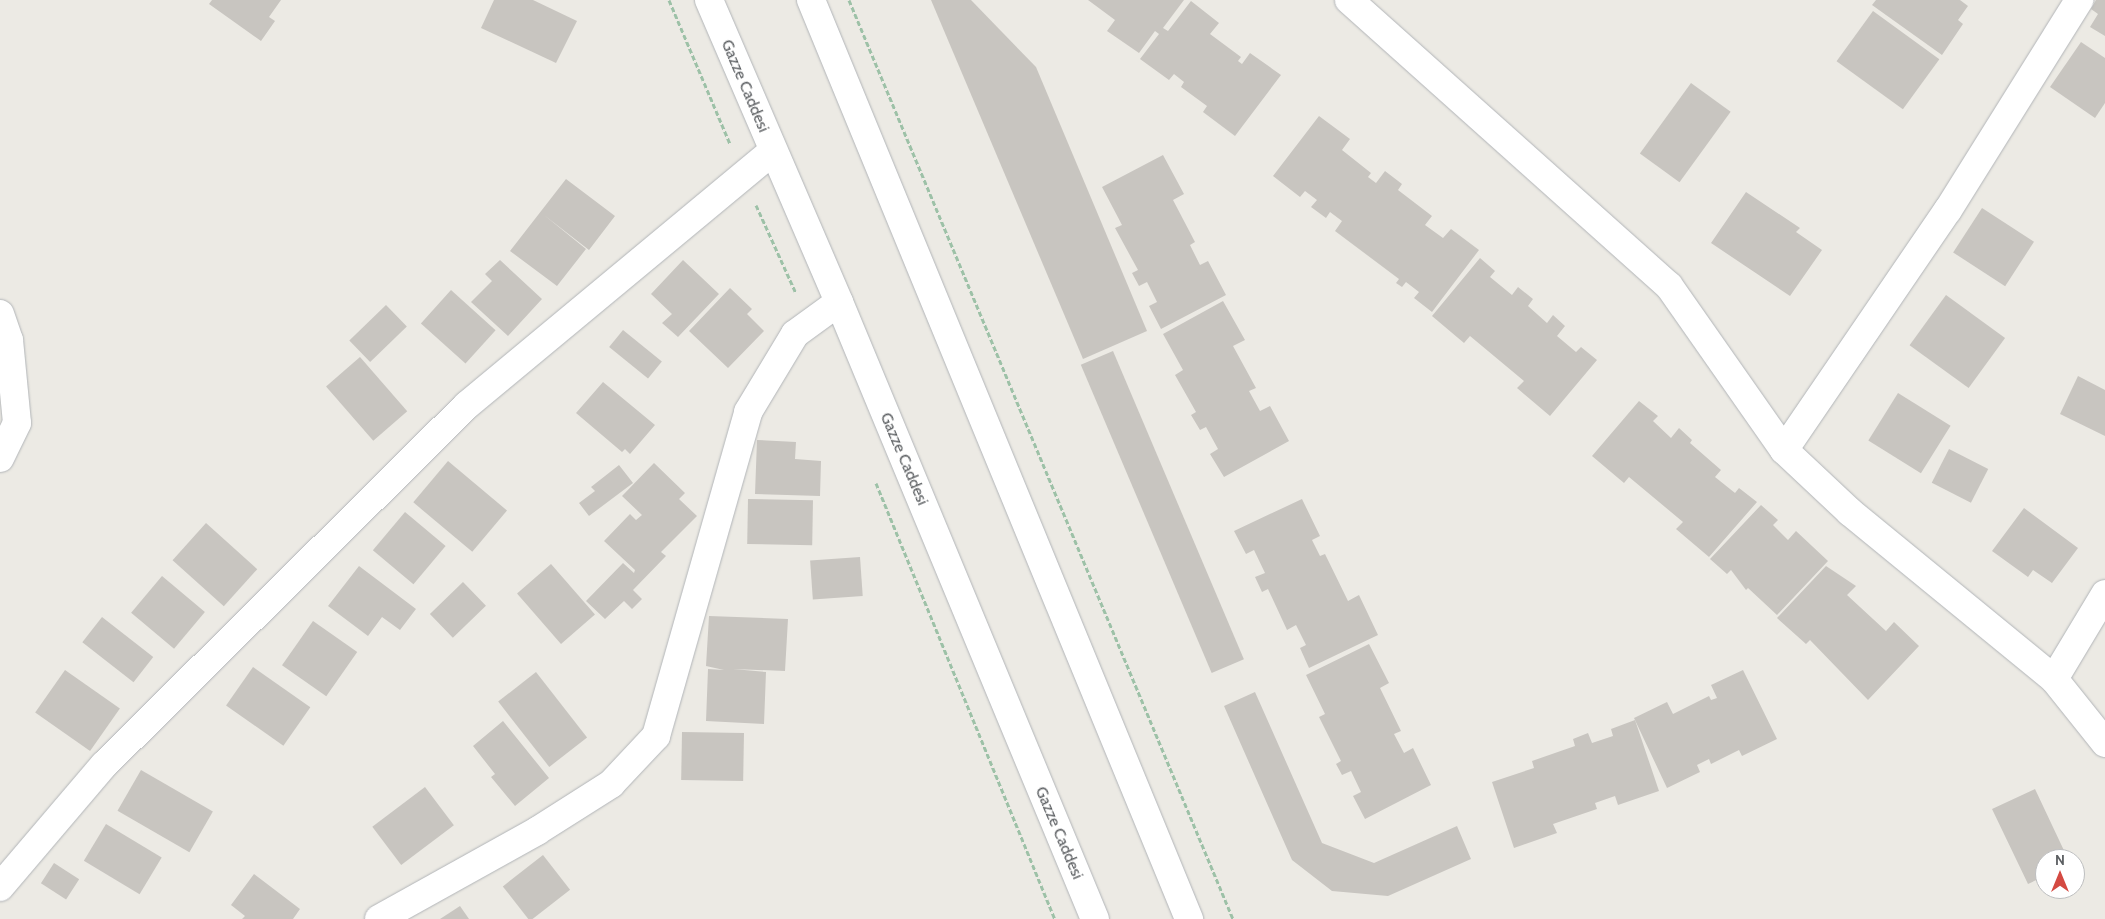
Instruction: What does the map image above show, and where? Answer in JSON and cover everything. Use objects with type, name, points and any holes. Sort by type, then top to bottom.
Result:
[{"type":"street","name":"Gazze Caddesi","points":[[709,0],[772,152],[839,302],[1095,919]]},
{"type":"street","points":[[810,0],[1190,919]]},
{"type":"street","points":[[1349,0],[1669,286],[1784,450],[1850,512],[2054,679],[2105,743]]},
{"type":"street","points":[[1784,450],[1948,210],[2079,0]]},
{"type":"street","points":[[0,887],[104,765],[467,406],[772,152]]},
{"type":"street","points":[[379,919],[537,831],[612,784],[656,736],[748,412],[795,334],[839,302]]},
{"type":"street","points":[[0,314],[9,340],[17,423],[0,458]]},
{"type":"street","points":[[2054,679],[2105,594]]},
{"type":"path","points":[[669,0],[744,176],[810,323]]},
{"type":"path","points":[[849,0],[1233,919]]},
{"type":"path","points":[[874,476],[1055,919]]},
{"type":"building","points":[[212,0],[281,0],[269,17],[275,21],[261,41],[209,4]]},
{"type":"building","points":[[494,0],[533,0],[577,21],[556,63],[481,28]]},
{"type":"building","points":[[931,0],[971,0],[1036,67],[1147,331],[1083,359]]},
{"type":"building","points":[[1088,0],[1184,0],[1163,28],[1168,31],[1191,1],[1219,23],[1210,34],[1241,57],[1238,61],[1242,64],[1250,53],[1281,75],[1235,136],[1203,112],[1207,106],[1181,87],[1184,82],[1174,74],[1169,80],[1140,59],[1159,34],[1155,31],[1139,53],[1107,31],[1115,20]]},
{"type":"building","points":[[1876,0],[1960,0],[1968,6],[1958,20],[1963,24],[1942,55],[1872,5]]},
{"type":"building","points":[[2096,0],[2105,0],[2105,36],[2090,27],[2098,14],[2091,9]]},
{"type":"building","points":[[1873,11],[1939,59],[1903,109],[1837,61]]},
{"type":"building","points":[[2081,42],[2105,58],[2105,103],[2095,118],[2050,87]]},
{"type":"building","points":[[1691,83],[1731,112],[1680,182],[1640,153]]},
{"type":"building","points":[[1319,116],[1350,139],[1342,150],[1371,173],[1368,177],[1376,183],[1385,171],[1402,184],[1398,190],[1432,216],[1425,225],[1443,238],[1451,229],[1479,250],[1432,312],[1414,298],[1419,292],[1406,282],[1402,287],[1396,283],[1399,279],[1335,231],[1342,221],[1330,212],[1326,218],[1311,207],[1317,200],[1305,191],[1300,197],[1273,176]]},
{"type":"building","points":[[1163,155],[1184,194],[1173,200],[1195,242],[1190,245],[1200,265],[1208,261],[1226,295],[1161,329],[1149,306],[1157,302],[1147,282],[1139,286],[1132,273],[1138,270],[1115,228],[1122,225],[1102,187]]},
{"type":"building","points":[[566,179],[615,216],[589,250],[544,215],[586,249],[557,286],[510,251]]},
{"type":"building","points":[[1746,192],[1800,228],[1796,232],[1822,250],[1790,296],[1711,243]]},
{"type":"building","points":[[1982,208],[2034,242],[2005,286],[1953,252]]},
{"type":"building","points":[[1480,258],[1495,271],[1490,277],[1512,295],[1518,287],[1533,299],[1528,306],[1547,323],[1553,315],[1565,326],[1557,336],[1576,352],[1581,347],[1597,360],[1550,416],[1517,388],[1524,381],[1470,336],[1464,343],[1432,316]]},
{"type":"building","points":[[500,260],[542,299],[508,336],[471,302],[492,281],[485,274]]},
{"type":"building","points":[[683,260],[719,294],[678,337],[662,323],[672,314],[651,294]]},
{"type":"building","points":[[730,288],[752,309],[747,314],[764,331],[728,368],[689,331]]},
{"type":"building","points":[[451,290],[496,330],[465,364],[421,323]]},
{"type":"building","points":[[1946,295],[2005,338],[1969,388],[1910,345]]},
{"type":"building","points":[[1223,301],[1245,340],[1233,346],[1256,388],[1249,391],[1260,411],[1270,406],[1289,441],[1224,477],[1210,454],[1218,449],[1206,427],[1200,430],[1191,415],[1196,412],[1175,375],[1183,370],[1163,334]]},
{"type":"building","points":[[386,305],[407,327],[370,362],[349,340]]},
{"type":"building","points":[[623,330],[662,361],[648,379],[609,347]]},
{"type":"building","points":[[1113,351],[1244,659],[1212,673],[1081,365]]},
{"type":"building","points":[[360,357],[407,411],[373,441],[326,387]]},
{"type":"building","points":[[2078,376],[2105,390],[2105,436],[2060,414]]},
{"type":"building","points":[[603,382],[655,425],[630,454],[625,449],[622,452],[576,413]]},
{"type":"building","points":[[1898,393],[1951,426],[1921,473],[1868,440]]},
{"type":"building","points":[[1639,401],[1658,416],[1653,421],[1671,438],[1679,428],[1692,440],[1690,443],[1721,470],[1715,477],[1735,493],[1739,488],[1757,502],[1709,557],[1676,529],[1683,522],[1629,477],[1624,483],[1592,456]]},
{"type":"building","points":[[757,440],[796,442],[795,459],[821,461],[820,496],[755,494]]},
{"type":"building","points":[[1949,449],[1988,469],[1971,503],[1932,483]]},
{"type":"building","points":[[448,461],[507,510],[472,552],[413,502]]},
{"type":"building","points":[[654,463],[685,493],[679,499],[697,516],[661,552],[666,556],[633,590],[642,599],[632,609],[624,601],[605,619],[586,601],[623,563],[634,573],[635,570],[604,541],[630,514],[636,520],[642,515],[622,496]]},
{"type":"building","points":[[619,465],[633,483],[589,516],[579,503],[595,491],[591,487]]},
{"type":"building","points":[[748,499],[813,500],[812,545],[747,544]]},
{"type":"building","points":[[1302,499],[1320,536],[1312,540],[1320,556],[1325,554],[1348,601],[1359,595],[1378,635],[1309,668],[1300,648],[1306,645],[1296,625],[1287,630],[1268,589],[1262,592],[1255,577],[1265,573],[1254,550],[1246,554],[1234,531]]},
{"type":"building","points":[[1761,505],[1778,520],[1773,525],[1788,540],[1796,531],[1828,561],[1777,615],[1748,588],[1746,590],[1731,570],[1727,574],[1710,559]]},
{"type":"building","points":[[2024,508],[2078,548],[2052,583],[2033,570],[2028,577],[1992,551]]},
{"type":"building","points":[[405,512],[446,546],[413,584],[373,550]]},
{"type":"building","points":[[206,523],[257,569],[224,606],[173,560]]},
{"type":"building","points":[[860,557],[863,596],[813,599],[810,560]]},
{"type":"building","points":[[551,564],[595,615],[561,644],[517,594]]},
{"type":"building","points":[[359,566],[416,609],[400,630],[382,617],[368,636],[328,606]]},
{"type":"building","points":[[1826,566],[1856,586],[1847,595],[1886,631],[1894,622],[1919,646],[1868,700],[1810,640],[1806,644],[1777,618]]},
{"type":"building","points":[[162,576],[205,612],[174,649],[131,613]]},
{"type":"building","points":[[463,582],[486,606],[453,638],[430,614]]},
{"type":"building","points":[[709,616],[788,619],[785,671],[733,669],[766,672],[764,724],[706,721],[708,669],[724,670],[706,666]]},
{"type":"building","points":[[102,617],[153,657],[134,682],[82,642]]},
{"type":"building","points":[[313,621],[357,652],[326,696],[282,665]]},
{"type":"building","points":[[1369,644],[1389,683],[1380,688],[1401,731],[1394,734],[1404,753],[1413,748],[1431,785],[1365,819],[1353,796],[1361,792],[1351,771],[1342,775],[1336,764],[1341,761],[1319,717],[1325,714],[1306,675]]},
{"type":"building","points":[[253,667],[310,707],[283,746],[226,706]]},
{"type":"building","points":[[65,670],[120,708],[90,751],[35,713]]},
{"type":"building","points":[[1743,670],[1777,739],[1742,756],[1739,750],[1711,764],[1709,759],[1697,765],[1700,772],[1667,788],[1634,718],[1667,702],[1673,714],[1709,696],[1711,700],[1717,698],[1711,685]]},
{"type":"building","points":[[536,672],[587,737],[549,767],[498,702]]},
{"type":"building","points":[[1255,692],[1322,843],[1374,863],[1457,826],[1471,859],[1388,896],[1332,891],[1292,860],[1224,706]]},
{"type":"building","points":[[1635,720],[1659,791],[1618,805],[1615,796],[1595,803],[1597,809],[1553,824],[1557,833],[1514,848],[1492,782],[1534,768],[1532,761],[1575,746],[1573,739],[1588,733],[1592,743],[1613,736],[1611,729]]},
{"type":"building","points":[[503,721],[549,778],[515,806],[491,777],[495,774],[473,746]]},
{"type":"building","points":[[682,732],[744,733],[743,781],[681,780]]},
{"type":"building","points":[[141,770],[213,812],[189,852],[118,811]]},
{"type":"building","points":[[425,787],[454,825],[401,865],[372,827]]},
{"type":"building","points":[[2035,789],[2063,849],[2035,849],[2035,881],[2028,884],[1992,809]]},
{"type":"building","points":[[106,824],[162,857],[140,894],[84,861]]},
{"type":"building","points":[[543,855],[570,890],[533,919],[528,919],[503,886]]},
{"type":"building","points":[[54,863],[79,879],[66,899],[41,883]]},
{"type":"building","points":[[254,874],[300,909],[293,919],[242,919],[245,916],[231,905]]},
{"type":"building","points":[[460,906],[469,919],[440,919]]}]
